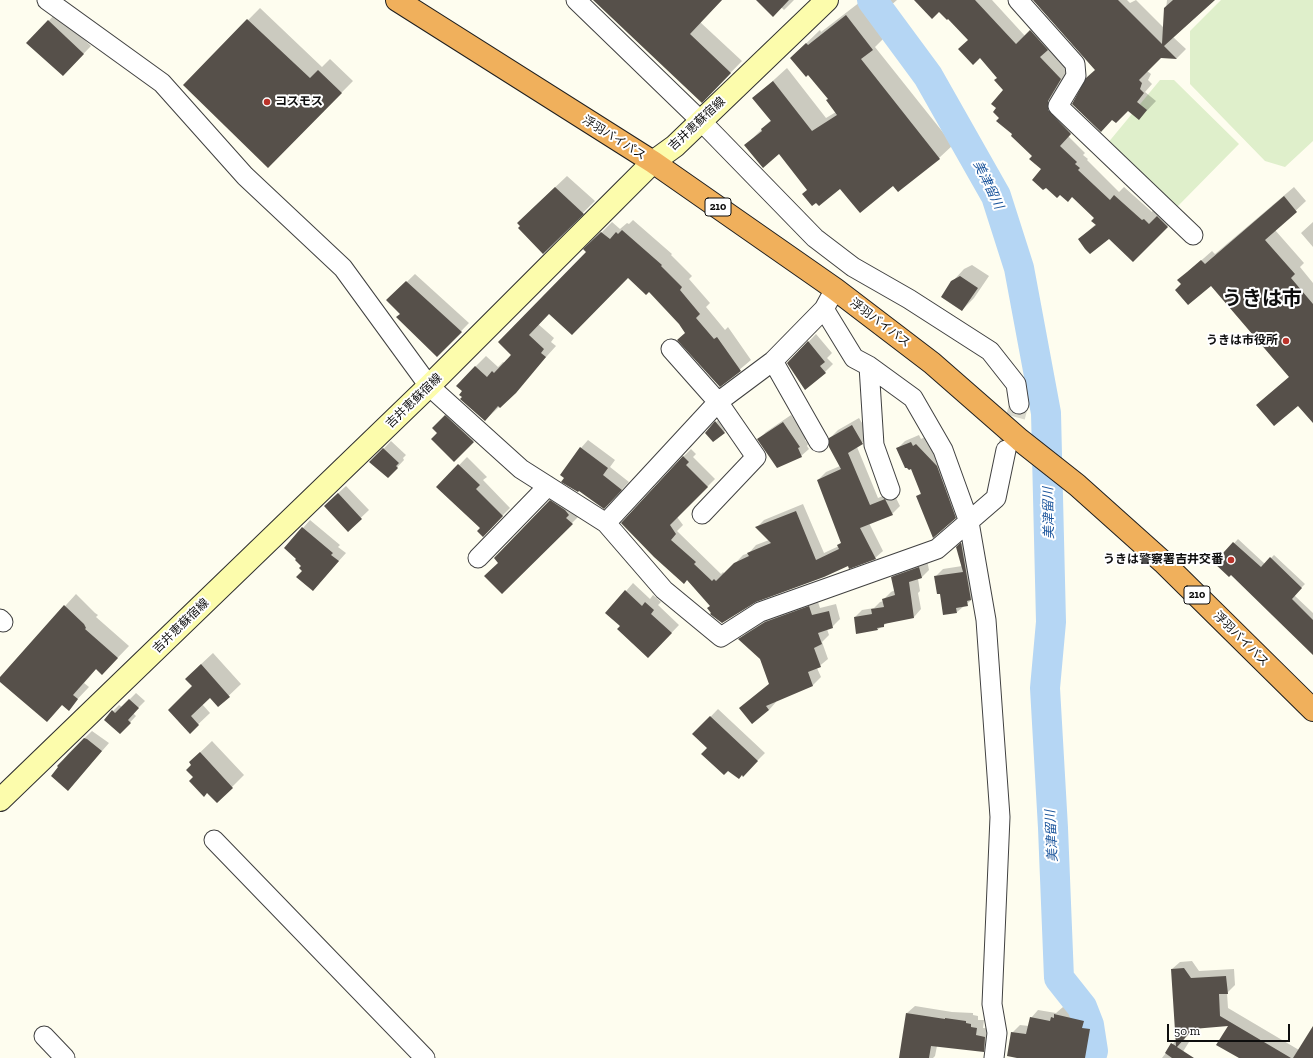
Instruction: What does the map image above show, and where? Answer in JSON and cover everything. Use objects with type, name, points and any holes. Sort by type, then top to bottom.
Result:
[{"type":"highway","name":"浮羽バイパス","points":[[397,0],[653,162],[835,289],[932,363],[1013,445],[1077,485],[1163,562],[1313,710]]},
{"type":"main road","name":"吉井恵蘇宿線","points":[[0,800],[430,386],[653,162],[674,146],[701,121],[827,0]]},
{"type":"street","points":[[47,0],[162,83],[245,176],[343,268],[430,386],[521,469],[606,523],[664,590],[722,637],[760,612],[937,549],[996,498],[1013,445]]},
{"type":"street","points":[[576,0],[701,121],[815,238],[853,267],[909,298],[990,351],[1016,384],[1019,404]]},
{"type":"street","points":[[1018,0],[1075,64],[1076,76],[1058,106],[1193,235]]},
{"type":"street","points":[[606,523],[718,402],[773,361],[824,309],[835,289]]},
{"type":"street","points":[[824,309],[854,358],[869,366],[913,398],[943,450],[969,522],[986,620],[1000,817],[992,1004],[997,1033],[994,1058]]},
{"type":"street","points":[[671,349],[718,402],[756,457],[702,514]]},
{"type":"street","points":[[773,361],[819,442]]},
{"type":"street","points":[[869,366],[874,445],[890,490]]},
{"type":"street","points":[[478,558],[548,486]]},
{"type":"street","points":[[214,840],[425,1058]]},
{"type":"street","points":[[44,1036],[65,1058]]},
{"type":"green space","points":[[1221,0],[1313,0],[1313,141],[1285,167],[1265,161],[1190,84],[1190,31]]},
{"type":"green space","points":[[1160,80],[1174,80],[1239,144],[1176,208],[1107,144]]},
{"type":"building","points":[[593,0],[722,0],[690,34],[731,73],[702,103]]},
{"type":"building","points":[[756,0],[789,0],[773,17]]},
{"type":"building","points":[[914,0],[975,0],[1016,44],[1030,30],[1048,50],[1040,57],[1061,79],[1048,101],[1048,110],[1071,134],[1060,146],[1077,162],[1075,164],[1080,168],[1078,170],[1110,200],[1114,195],[1142,220],[1144,219],[1149,224],[1157,216],[1168,227],[1133,262],[1109,239],[1090,254],[1085,249],[1078,239],[1096,225],[1091,221],[1094,218],[1072,197],[1068,202],[1060,195],[1057,198],[1046,188],[1043,190],[1032,180],[1041,169],[1029,159],[1032,156],[1011,136],[1012,134],[996,121],[999,118],[993,112],[996,108],[991,104],[1003,90],[994,80],[997,78],[980,58],[973,65],[958,49],[968,40],[948,19],[947,20],[939,12],[932,19]]},
{"type":"building","points":[[1033,0],[1118,0],[1162,44],[1164,8],[1173,0],[1215,0],[1164,46],[1177,59],[1161,58],[1139,80],[1142,83],[1140,89],[1144,93],[1137,102],[1147,110],[1139,120],[1128,111],[1116,123],[1112,120],[1101,132],[1072,104],[1086,78],[1095,70]]},
{"type":"building","points":[[846,15],[873,50],[861,59],[940,159],[898,192],[893,186],[860,213],[840,189],[819,206],[816,203],[812,206],[802,194],[807,190],[779,154],[763,168],[744,145],[762,131],[761,129],[771,121],[752,98],[773,81],[812,131],[837,115],[826,100],[828,99],[808,75],[806,77],[790,58],[806,43],[808,45]]},
{"type":"building","name":"コスモス","points":[[247,19],[310,78],[318,70],[342,93],[268,168],[183,85]]},
{"type":"building","points":[[48,20],[84,54],[63,76],[26,43]]},
{"type":"building","points":[[555,187],[584,214],[543,254],[518,228],[520,226],[517,223]]},
{"type":"building","name":"うきは市役所","points":[[1284,196],[1297,212],[1265,240],[1295,274],[1291,278],[1313,304],[1313,423],[1298,406],[1274,426],[1256,405],[1289,377],[1211,286],[1188,305],[1175,290],[1181,284],[1177,280],[1201,260],[1205,264]]},
{"type":"building","points":[[622,230],[662,265],[661,266],[682,287],[680,290],[700,314],[696,318],[714,339],[717,337],[741,371],[720,387],[677,340],[685,333],[679,324],[649,292],[646,295],[628,278],[572,335],[549,314],[529,335],[544,349],[541,353],[546,357],[516,393],[500,408],[498,406],[485,421],[460,399],[462,397],[459,395],[462,391],[456,386],[475,366],[487,377],[492,371],[494,373],[511,355],[498,342],[586,252],[583,249],[601,232],[610,239],[616,232],[618,234]]},
{"type":"building","points":[[960,276],[978,288],[962,311],[941,297],[951,281]]},
{"type":"building","points":[[406,281],[462,332],[437,357],[396,317],[400,314],[386,300]]},
{"type":"building","points":[[808,341],[825,362],[820,366],[826,373],[805,390],[787,363]]},
{"type":"building","points":[[445,415],[474,442],[454,462],[431,439],[437,433],[432,428]]},
{"type":"building","points":[[715,421],[725,433],[713,442],[705,433]]},
{"type":"building","points":[[783,422],[800,447],[798,448],[802,457],[777,468],[757,439]]},
{"type":"building","points":[[852,425],[863,444],[848,453],[870,505],[885,499],[893,515],[860,528],[876,559],[849,569],[848,566],[824,577],[756,602],[722,623],[710,614],[711,613],[707,608],[710,606],[687,580],[684,584],[654,557],[621,523],[683,456],[689,462],[686,465],[708,487],[670,525],[676,534],[671,540],[696,562],[694,564],[712,581],[714,579],[716,581],[734,563],[749,556],[747,553],[771,543],[755,527],[796,511],[816,560],[839,549],[837,545],[841,543],[817,480],[841,469],[829,447],[829,438]]},
{"type":"building","points":[[911,442],[913,446],[916,444],[937,466],[956,518],[933,538],[916,496],[921,494],[911,469],[909,470],[905,468],[896,448]]},
{"type":"building","points":[[580,447],[608,468],[603,475],[622,490],[604,509],[579,491],[578,492],[561,482],[564,478],[560,475]]},
{"type":"building","points":[[383,448],[399,463],[396,466],[398,468],[388,478],[369,462]]},
{"type":"building","points":[[458,464],[480,485],[476,489],[503,516],[483,537],[477,531],[480,528],[436,487]]},
{"type":"building","points":[[338,493],[362,519],[348,532],[324,506]]},
{"type":"building","points":[[550,500],[565,510],[569,515],[566,518],[573,524],[502,594],[484,576],[498,563],[494,558]]},
{"type":"building","points":[[302,527],[333,553],[331,555],[339,561],[313,591],[296,577],[302,571],[299,568],[301,566],[284,548]]},
{"type":"building","points":[[961,542],[971,600],[967,601],[968,606],[956,608],[957,613],[943,615],[940,594],[937,594],[934,576],[963,572],[956,547]]},
{"type":"building","points":[[1233,542],[1261,567],[1270,557],[1302,588],[1292,599],[1313,620],[1313,655],[1231,575],[1229,577],[1214,563]]},
{"type":"building","points":[[919,567],[922,578],[909,582],[914,618],[884,624],[884,627],[877,628],[878,630],[856,634],[854,617],[872,614],[871,609],[884,607],[882,599],[895,595],[891,577]]},
{"type":"building","points":[[625,590],[642,606],[645,602],[654,610],[651,614],[672,633],[648,658],[617,629],[620,626],[605,613]]},
{"type":"building","points":[[64,605],[84,624],[85,629],[118,658],[102,675],[96,669],[73,695],[78,699],[69,711],[62,705],[47,722],[0,682],[0,677]]},
{"type":"building","points":[[809,606],[812,615],[829,611],[833,628],[818,633],[822,644],[814,648],[821,667],[808,672],[813,686],[766,706],[769,710],[752,724],[739,708],[769,684],[760,659],[738,639],[765,622]]},
{"type":"building","points":[[201,664],[230,697],[218,707],[210,698],[191,716],[199,725],[190,734],[168,710],[192,686],[185,679]]},
{"type":"building","points":[[129,699],[139,708],[128,720],[131,723],[120,734],[104,720],[112,710],[115,713]]},
{"type":"building","points":[[710,716],[758,761],[743,777],[742,775],[739,779],[728,771],[724,775],[701,754],[707,748],[692,734]]},
{"type":"building","points":[[84,738],[102,751],[68,791],[51,776],[58,767],[57,766]]},
{"type":"building","points":[[200,752],[233,788],[217,803],[207,793],[204,797],[189,781],[193,777],[186,770],[191,765],[189,762]]},
{"type":"building","points":[[1184,968],[1191,978],[1226,976],[1228,994],[1219,994],[1220,1016],[1291,1058],[1239,1058],[1216,1045],[1228,1026],[1193,1029],[1177,1047],[1194,1058],[1172,1058],[1165,1053],[1171,1043],[1176,1046],[1171,969]]},
{"type":"building","points":[[906,1013],[966,1021],[966,1023],[971,1024],[971,1027],[977,1028],[976,1035],[985,1037],[984,1052],[931,1046],[929,1058],[899,1058]]},
{"type":"building","points":[[1054,1014],[1084,1021],[1082,1028],[1090,1029],[1085,1058],[1017,1058],[1007,1056],[1011,1032],[1026,1034],[1030,1017],[1050,1021],[1051,1017],[1054,1018]]},
{"type":"building","points":[[1313,1026],[1313,1058],[1293,1058]]},
{"type":"waterway","name":"美津留川","points":[[872,0],[928,76],[996,196],[1019,268],[1046,413],[1051,622],[1045,688],[1053,828],[1059,978],[1082,1007],[1089,1025],[1093,1051],[1091,1058]]},
{"type":"tunnel","points":[[1008,445],[1019,404]]},
{"type":"place","name":"コスモス","points":[[267,102]]},
{"type":"place","name":"うきは市役所","points":[[1286,341]]},
{"type":"place","name":"うきは警察署吉井交番","points":[[1231,560]]},
{"type":"district","name":"うきは市","points":[[1262,299]]}]
